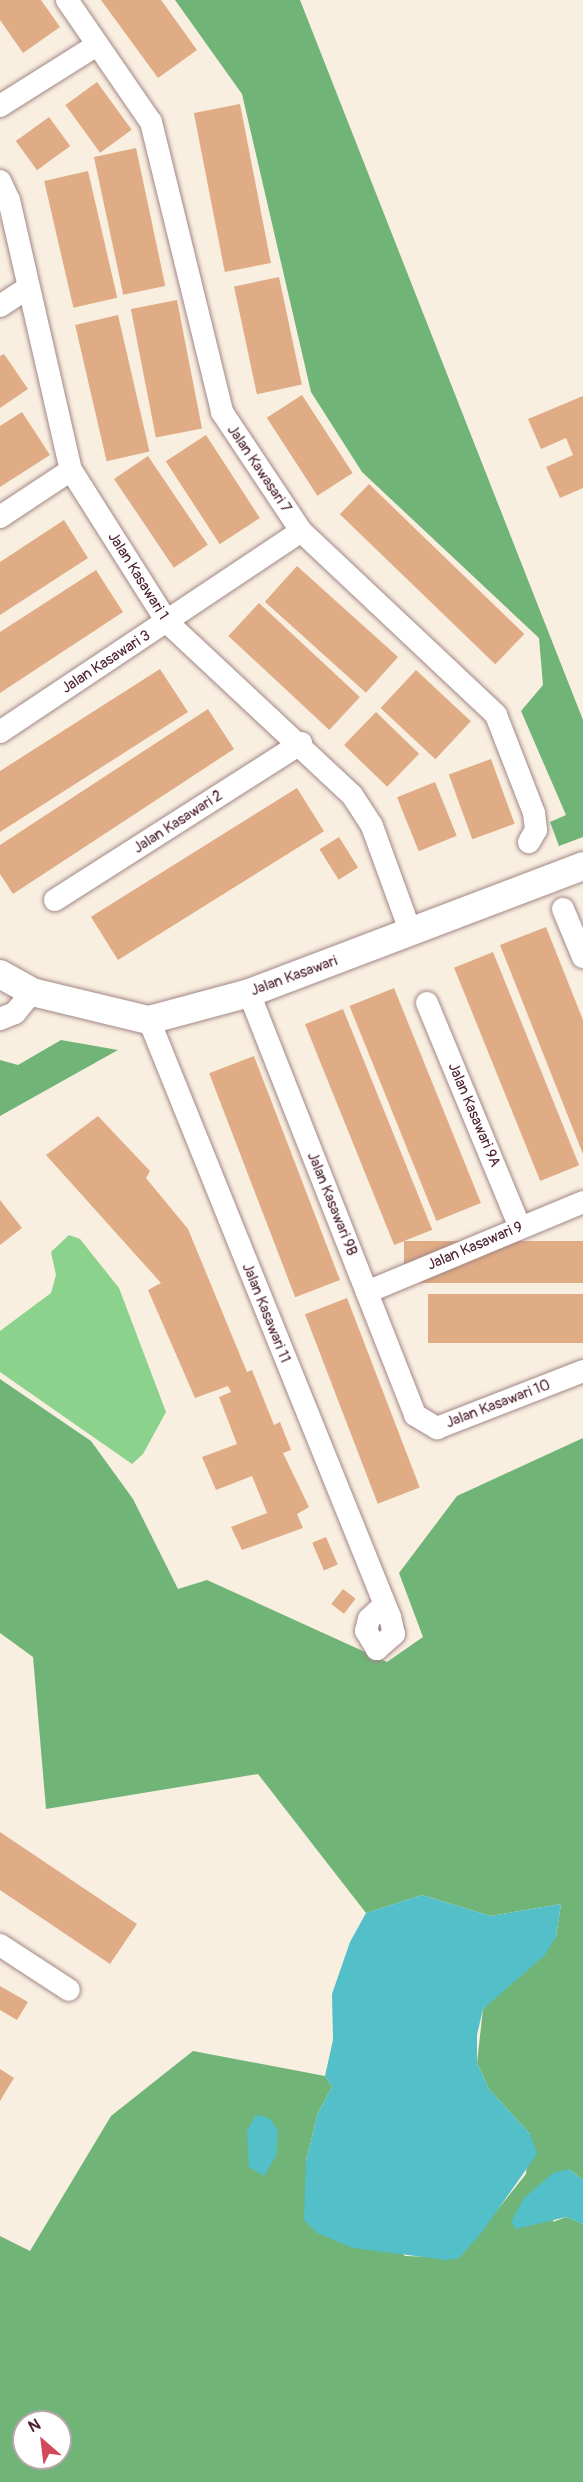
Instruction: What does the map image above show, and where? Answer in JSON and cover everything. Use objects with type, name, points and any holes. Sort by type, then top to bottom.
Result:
[{"type":"street","name":"Jalan Kawasari 7","points":[[67,0],[151,122],[222,412],[301,531],[496,715],[534,813],[536,830],[529,842]]},
{"type":"street","points":[[0,106],[97,45]]},
{"type":"street","name":"Jalan Kasawari 1","points":[[0,181],[9,200],[71,470],[167,622],[301,743],[352,795],[372,826],[411,933]]},
{"type":"street","points":[[0,306],[28,288]]},
{"type":"street","points":[[0,517],[71,470]]},
{"type":"street","name":"Jalan Kasawari 3","points":[[0,732],[301,531]]},
{"type":"street","name":"Jalan Kasawari 2","points":[[55,900],[301,743]]},
{"type":"street","name":"Jalan Kasawari","points":[[0,974],[32,992],[149,1020],[249,993],[583,866]]},
{"type":"street","points":[[563,909],[583,957]]},
{"type":"street","points":[[0,1019],[15,1013],[32,992]]},
{"type":"street","name":"Jalan Kasawari 9B","points":[[249,993],[416,1414]]},
{"type":"street","name":"Jalan Kasawari 9A","points":[[427,1003],[520,1227]]},
{"type":"street","name":"Jalan Kasawari 11","points":[[149,1020],[383,1606]]},
{"type":"street","name":"Jalan Kasawari 9","points":[[367,1292],[583,1202]]},
{"type":"street","name":"Jalan Kasawari 10","points":[[416,1414],[437,1428],[583,1371]]},
{"type":"street","points":[[0,1945],[69,1990]]},
{"type":"green space","points":[[175,0],[300,0],[583,720],[583,837],[559,846],[550,822],[566,815],[521,711],[543,685],[539,638],[362,472],[311,392],[242,94]]},
{"type":"green space","points":[[61,1040],[118,1050],[0,1116],[0,1060],[18,1065]]},
{"type":"green space","points":[[69,1235],[80,1239],[119,1288],[166,1412],[143,1454],[132,1464],[0,1372],[0,1331],[51,1293],[56,1275],[51,1252]]},
{"type":"green space","points":[[0,1379],[91,1441],[133,1499],[178,1589],[207,1580],[387,1662],[423,1637],[399,1573],[457,1496],[583,1438],[583,2180],[569,2169],[553,2222],[566,2217],[583,2224],[583,2482],[0,2482],[0,2236],[30,2251],[111,2116],[193,2051],[325,2076],[332,2087],[318,2113],[306,2161],[405,2256],[459,2258],[526,2174],[530,2134],[489,2089],[477,2063],[483,2009],[556,1937],[561,1904],[491,1916],[422,1895],[366,1913],[258,1774],[46,1809],[33,1657],[0,1633]]},
{"type":"water","points":[[422,1895],[491,1916],[561,1904],[556,1937],[544,1956],[483,2009],[477,2035],[477,2063],[489,2089],[530,2134],[537,2154],[482,2232],[459,2258],[447,2260],[353,2248],[317,2233],[304,2220],[306,2161],[318,2113],[332,2087],[325,2076],[333,2040],[332,1994],[350,1942],[366,1913]]},
{"type":"water","points":[[256,2115],[269,2118],[278,2130],[276,2156],[264,2176],[249,2167],[247,2131]]},
{"type":"water","points":[[569,2169],[583,2180],[583,2224],[566,2217],[516,2229],[511,2222],[524,2198],[553,2173]]},
{"type":"building","points":[[0,0],[41,0],[60,27],[23,53],[0,20]]},
{"type":"building","points":[[101,0],[161,0],[197,50],[158,78]]},
{"type":"building","points":[[97,82],[132,130],[100,153],[65,105]]},
{"type":"building","points":[[240,104],[271,263],[225,272],[194,113]]},
{"type":"building","points":[[49,117],[70,146],[37,170],[16,141]]},
{"type":"building","points":[[136,148],[165,286],[123,295],[94,157]]},
{"type":"building","points":[[88,171],[117,298],[73,308],[44,181]]},
{"type":"building","points":[[279,277],[302,385],[257,394],[234,287]]},
{"type":"building","points":[[177,300],[202,429],[156,438],[131,309]]},
{"type":"building","points":[[118,315],[149,451],[107,461],[75,325]]},
{"type":"building","points":[[4,354],[28,389],[0,408],[0,356]]},
{"type":"building","points":[[302,395],[353,473],[317,496],[267,418]]},
{"type":"building","points":[[583,396],[583,488],[560,498],[546,467],[573,455],[566,438],[541,449],[528,419]]},
{"type":"building","points":[[22,412],[50,455],[0,487],[0,426]]},
{"type":"building","points":[[206,435],[260,518],[220,544],[166,461]]},
{"type":"building","points":[[148,456],[208,545],[174,568],[114,479]]},
{"type":"building","points":[[369,484],[524,634],[495,664],[340,514]]},
{"type":"building","points":[[64,520],[88,558],[0,615],[0,562]]},
{"type":"building","points":[[297,566],[398,657],[366,693],[265,602]]},
{"type":"building","points":[[96,570],[123,612],[0,693],[0,632]]},
{"type":"building","points":[[259,603],[360,697],[329,730],[228,636]]},
{"type":"building","points":[[160,669],[188,712],[0,832],[0,771]]},
{"type":"building","points":[[416,670],[471,721],[435,759],[381,708]]},
{"type":"building","points":[[208,709],[234,749],[13,894],[0,874],[0,845]]},
{"type":"building","points":[[376,712],[419,754],[387,787],[344,745]]},
{"type":"building","points":[[491,759],[515,824],[472,839],[449,774]]},
{"type":"building","points":[[435,782],[457,836],[419,851],[397,797]]},
{"type":"building","points":[[297,788],[324,831],[118,960],[91,917]]},
{"type":"building","points":[[339,837],[358,868],[339,880],[319,849]]},
{"type":"building","points":[[546,927],[583,1020],[583,1154],[500,945]]},
{"type":"building","points":[[493,952],[579,1165],[540,1181],[454,968]]},
{"type":"building","points":[[394,988],[481,1203],[436,1221],[349,1006]]},
{"type":"building","points":[[343,1009],[432,1230],[394,1245],[305,1024]]},
{"type":"building","points":[[254,1056],[340,1280],[295,1297],[209,1073]]},
{"type":"building","points":[[98,1116],[150,1171],[146,1178],[188,1229],[247,1372],[252,1370],[274,1425],[280,1422],[291,1450],[283,1453],[309,1507],[297,1514],[303,1528],[242,1550],[231,1527],[267,1513],[252,1476],[216,1490],[202,1457],[237,1444],[219,1397],[231,1392],[228,1386],[195,1398],[148,1290],[161,1283],[46,1155]]},
{"type":"building","points":[[0,1200],[22,1228],[0,1245]]},
{"type":"building","points":[[404,1241],[583,1241],[583,1283],[404,1283]]},
{"type":"building","points":[[428,1294],[583,1294],[583,1343],[428,1343]]},
{"type":"building","points":[[347,1298],[420,1488],[378,1504],[305,1314]]},
{"type":"building","points":[[326,1537],[338,1565],[324,1570],[312,1543]]},
{"type":"building","points":[[343,1589],[356,1599],[344,1614],[331,1604]]},
{"type":"building","points":[[0,1832],[137,1924],[110,1964],[0,1890]]},
{"type":"building","points":[[0,1986],[28,2002],[17,2020],[0,2010]]},
{"type":"building","points":[[0,2069],[14,2078],[0,2101]]}]
